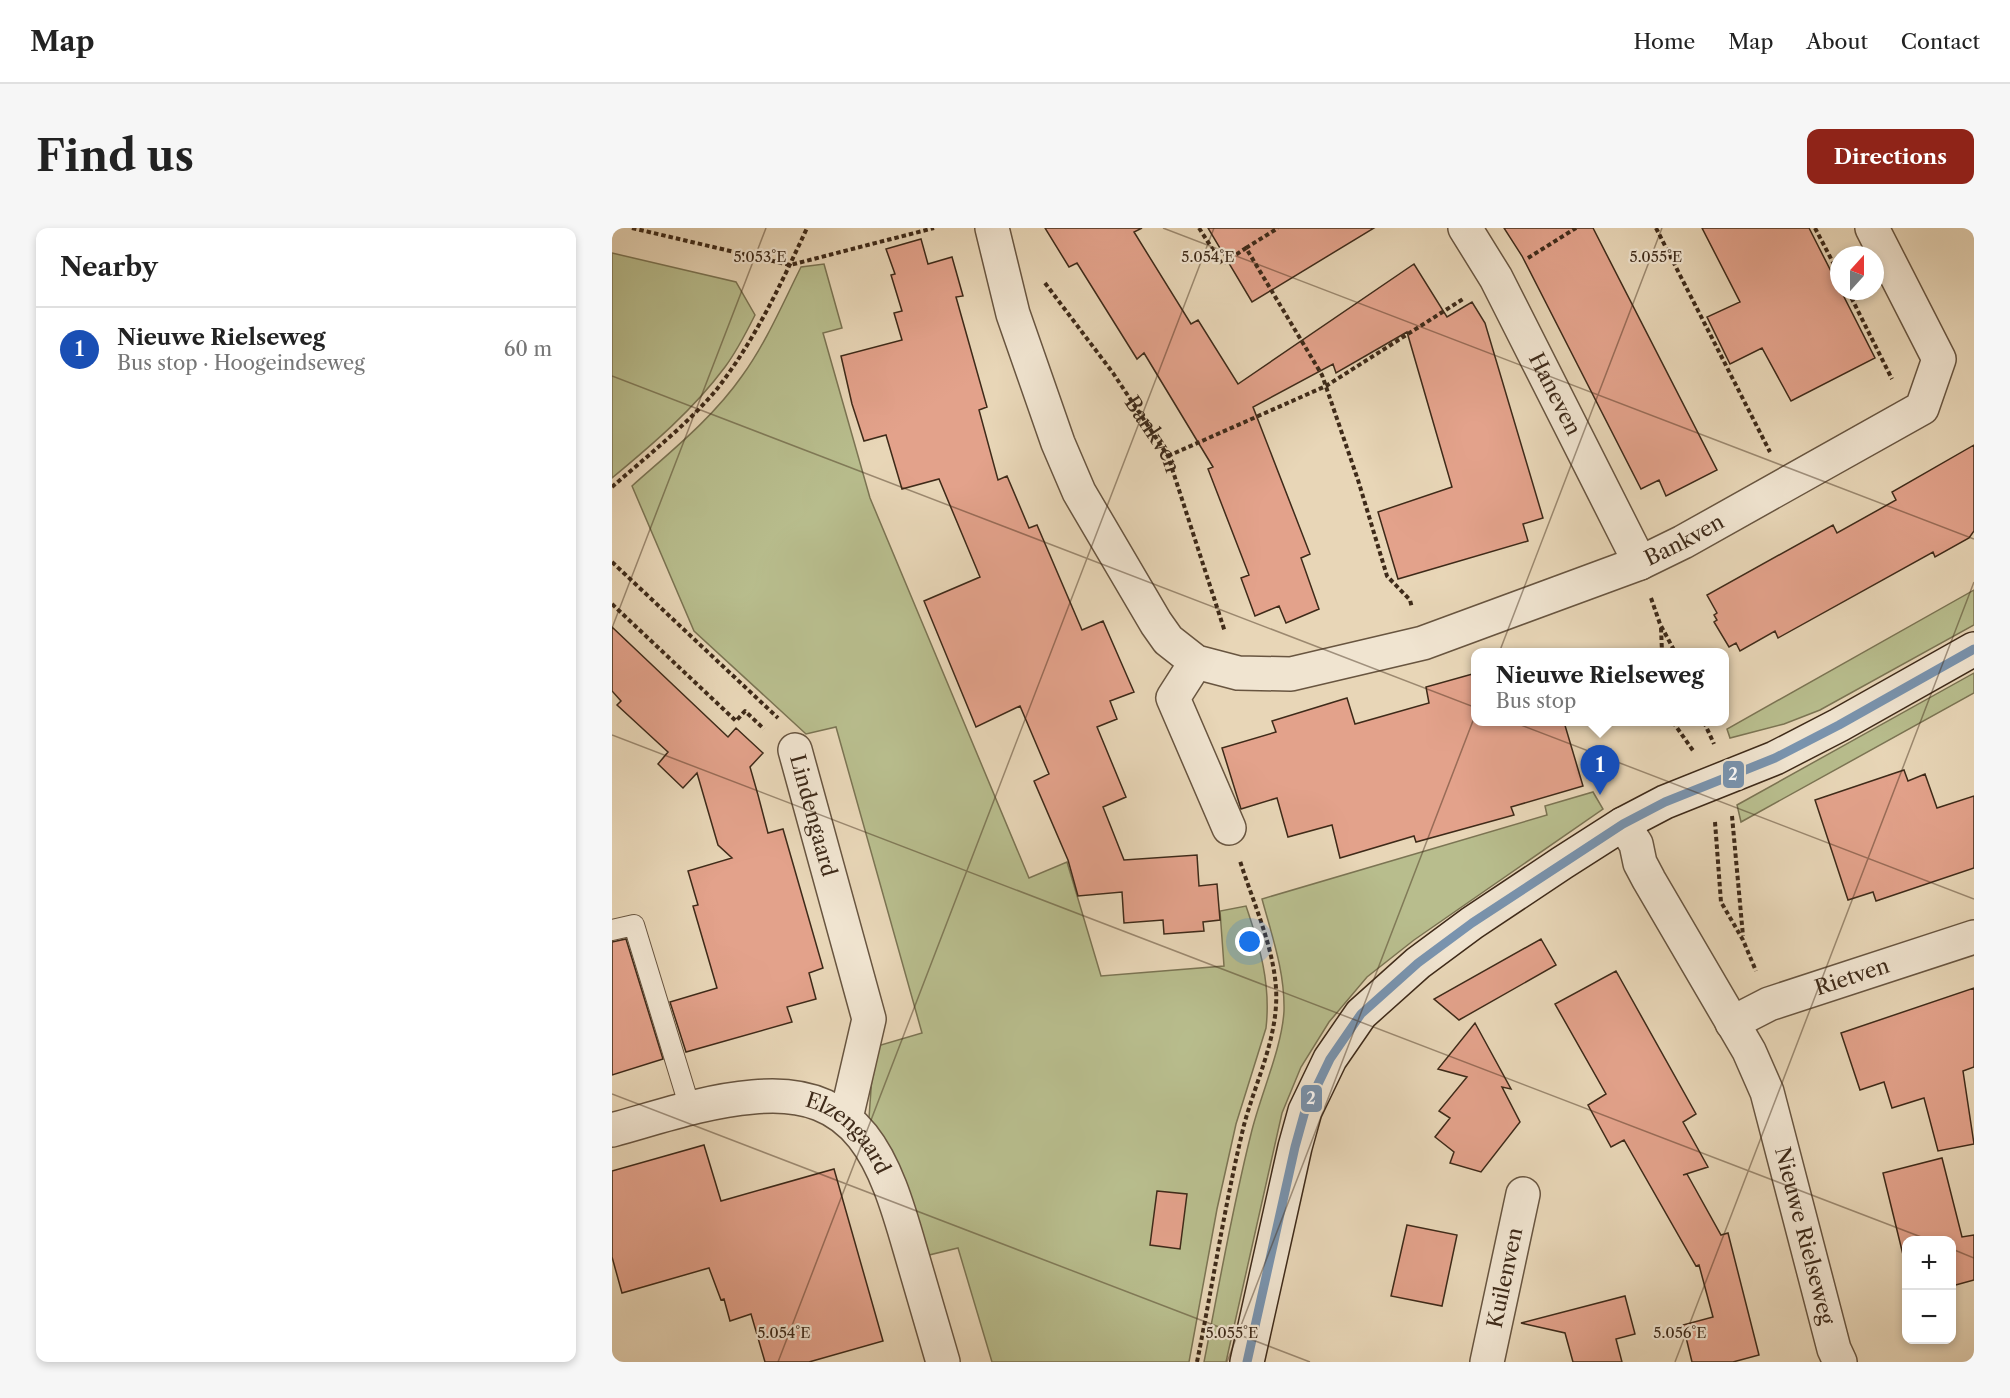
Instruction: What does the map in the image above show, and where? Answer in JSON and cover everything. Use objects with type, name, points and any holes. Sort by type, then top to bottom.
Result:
[{"type":"street","name":"Bankven","points":[[992,228],[1013,314],[1058,443],[1079,492],[1156,623],[1168,640],[1196,662],[1238,673],[1291,674],[1423,643],[1640,563],[1683,542],[1922,408],[1939,359],[1872,228]]},
{"type":"street","name":"Haneven","points":[[1465,228],[1496,278],[1640,563]]},
{"type":"street","points":[[1247,1362],[1305,1111],[1330,1059],[1361,1014],[1418,963],[1472,923],[1623,824],[1665,802],[1775,758],[1839,725],[1974,649]]},
{"type":"street","points":[[1196,662],[1173,698],[1228,828]]},
{"type":"street","name":"Lindengaard","points":[[795,750],[869,1019],[846,1118]]},
{"type":"street","name":"Nieuwe Rielseweg","points":[[1623,824],[1636,844],[1640,863],[1649,880],[1749,1051],[1767,1092],[1834,1348],[1840,1362]]},
{"type":"street","name":"Rietven","points":[[1732,1023],[1778,1000],[1974,937]]},
{"type":"street","name":"Elzengaard","points":[[612,1130],[690,1108],[754,1096],[788,1096],[819,1102],[846,1118],[872,1148],[886,1175],[899,1210],[943,1362]]},
{"type":"street","name":"Kuilenven","points":[[1487,1362],[1523,1194]]},
{"type":"lane","points":[[612,930],[634,925],[690,1108]]},
{"type":"path","points":[[632,228],[790,265],[934,228]]},
{"type":"path","points":[[612,486],[646,459],[715,390],[760,323],[807,228]]},
{"type":"path","points":[[1199,228],[1222,264],[1278,228]]},
{"type":"path","points":[[1168,456],[1326,386],[1576,228]]},
{"type":"path","points":[[1656,228],[1786,485]]},
{"type":"path","points":[[1815,228],[1830,257]]},
{"type":"path","points":[[1246,248],[1322,375],[1358,480],[1387,576],[1410,600],[1423,643]]},
{"type":"path","name":"Bankven","points":[[1045,282],[1113,373],[1168,456],[1238,673]]},
{"type":"path","points":[[1853,300],[1910,414]]},
{"type":"path","points":[[612,562],[786,726],[795,750]]},
{"type":"path","name":"Lindengaard","points":[[612,604],[736,721],[745,711],[777,741],[795,750]]},
{"type":"path","points":[[1662,648],[1660,624],[1673,648]]},
{"type":"path","points":[[1714,782],[1733,821],[1743,940],[1722,902],[1714,782]]},
{"type":"path","points":[[1197,1362],[1242,1133],[1271,1040],[1275,1019],[1276,986],[1272,963],[1228,828]]},
{"type":"green space","points":[[612,253],[736,282],[755,315],[729,361],[700,398],[612,478]]},
{"type":"green space","points":[[824,264],[842,328],[823,333],[870,498],[1029,878],[1067,862],[1101,976],[1224,966],[1220,911],[1246,906],[1251,921],[1266,981],[1266,1028],[1236,1124],[1217,1209],[1189,1362],[992,1362],[958,1248],[929,1255],[910,1193],[899,1167],[869,1118],[874,1047],[922,1033],[836,727],[806,734],[694,631],[632,486],[690,434],[730,392],[759,350],[801,267]]},
{"type":"green space","points":[[1974,590],[1974,625],[1820,710],[1784,724],[1730,738],[1727,729]]},
{"type":"green space","points":[[1974,673],[1974,693],[1741,822],[1737,805]]},
{"type":"green space","points":[[1593,792],[1603,809],[1414,940],[1367,977],[1329,1022],[1301,1067],[1282,1113],[1226,1362],[1204,1362],[1244,1162],[1275,1056],[1284,1011],[1277,954],[1262,899],[1547,815],[1545,806]]},
{"type":"building","points":[[1045,228],[1142,228],[1134,232],[1191,324],[1198,320],[1238,384],[1414,264],[1447,317],[1472,302],[1485,323],[1543,518],[1523,524],[1528,541],[1398,579],[1378,512],[1452,487],[1407,332],[1336,373],[1333,364],[1253,407],[1310,554],[1301,558],[1319,609],[1286,623],[1279,606],[1255,616],[1241,578],[1249,575],[1208,469],[1213,467],[1144,353],[1137,359],[1077,263],[1069,267]]},
{"type":"building","points":[[1208,228],[1374,228],[1252,302]]},
{"type":"building","points":[[1504,228],[1593,228],[1717,470],[1666,496],[1659,480],[1641,489],[1522,256]]},
{"type":"building","points":[[1702,228],[1809,228],[1830,269],[1830,300],[1846,300],[1875,358],[1791,401],[1762,348],[1730,364],[1707,317],[1740,302]]},
{"type":"building","points":[[921,239],[928,264],[952,257],[963,296],[956,297],[987,407],[979,410],[998,480],[1007,476],[1029,528],[1037,525],[1082,630],[1103,621],[1134,692],[1110,701],[1117,719],[1097,727],[1126,797],[1103,807],[1124,860],[1197,855],[1199,886],[1217,884],[1220,920],[1203,922],[1204,931],[1164,934],[1163,920],[1124,923],[1122,892],[1078,896],[1068,860],[1034,781],[1049,774],[1020,706],[976,727],[924,601],[980,577],[939,479],[902,489],[886,435],[864,441],[852,404],[841,356],[902,340],[894,313],[902,311],[891,275],[895,274],[886,249]]},
{"type":"building","points":[[1974,445],[1974,531],[1969,538],[1935,557],[1933,552],[1778,638],[1775,631],[1740,651],[1736,643],[1729,647],[1714,622],[1717,620],[1714,615],[1717,613],[1707,595],[1833,525],[1837,533],[1896,500],[1892,492]]},
{"type":"building","points":[[612,627],[728,737],[736,728],[763,753],[750,767],[768,833],[783,829],[823,968],[809,973],[816,999],[787,1007],[792,1022],[686,1052],[670,1002],[717,988],[693,906],[698,905],[688,871],[732,858],[718,845],[697,773],[683,788],[658,764],[668,752],[617,705],[621,701],[612,691]]},
{"type":"building","points":[[1471,674],[1471,726],[1565,726],[1583,786],[1511,807],[1514,815],[1416,842],[1414,836],[1340,858],[1332,825],[1288,837],[1277,798],[1241,809],[1222,748],[1276,732],[1272,721],[1347,698],[1355,724],[1429,703],[1426,687]]},
{"type":"building","points":[[1904,770],[1908,781],[1925,774],[1937,808],[1974,796],[1974,868],[1876,901],[1873,892],[1848,900],[1815,800]]},
{"type":"building","points":[[626,939],[663,1059],[612,1075],[612,942]]},
{"type":"building","points":[[1541,939],[1556,965],[1459,1020],[1434,999]]},
{"type":"building","points":[[1616,971],[1696,1114],[1683,1122],[1708,1167],[1683,1175],[1687,1174],[1721,1235],[1728,1233],[1759,1355],[1733,1362],[1692,1362],[1683,1325],[1713,1317],[1699,1265],[1696,1266],[1624,1140],[1611,1147],[1588,1105],[1606,1094],[1555,1004]]},
{"type":"building","points":[[1974,988],[1974,1067],[1963,1071],[1974,1144],[1938,1151],[1924,1098],[1892,1108],[1884,1082],[1860,1090],[1841,1033]]},
{"type":"building","points":[[1475,1023],[1511,1089],[1502,1087],[1520,1122],[1481,1172],[1450,1163],[1454,1152],[1435,1137],[1450,1118],[1439,1111],[1467,1077],[1438,1069]]},
{"type":"building","points":[[704,1145],[721,1201],[834,1169],[883,1341],[809,1362],[765,1362],[751,1314],[730,1321],[724,1299],[721,1300],[709,1268],[622,1293],[612,1257],[612,1171]]},
{"type":"building","points":[[1942,1158],[1962,1237],[1974,1235],[1974,1280],[1956,1285],[1956,1236],[1902,1236],[1902,1251],[1883,1173]]},
{"type":"building","points":[[1157,1191],[1187,1194],[1180,1249],[1150,1245]]},
{"type":"building","points":[[1407,1225],[1457,1235],[1442,1306],[1391,1296]]},
{"type":"building","points":[[1625,1296],[1635,1334],[1616,1339],[1622,1362],[1573,1362],[1565,1333],[1521,1323]]},
{"type":"transit line","name":"2","points":[[1247,1362],[1305,1111],[1330,1059],[1361,1014],[1418,963],[1472,923],[1623,824],[1665,802],[1775,758],[1839,725],[1974,649]]},
{"type":"place","name":"Nieuwe Rielseweg","points":[[1600,795]]}]
